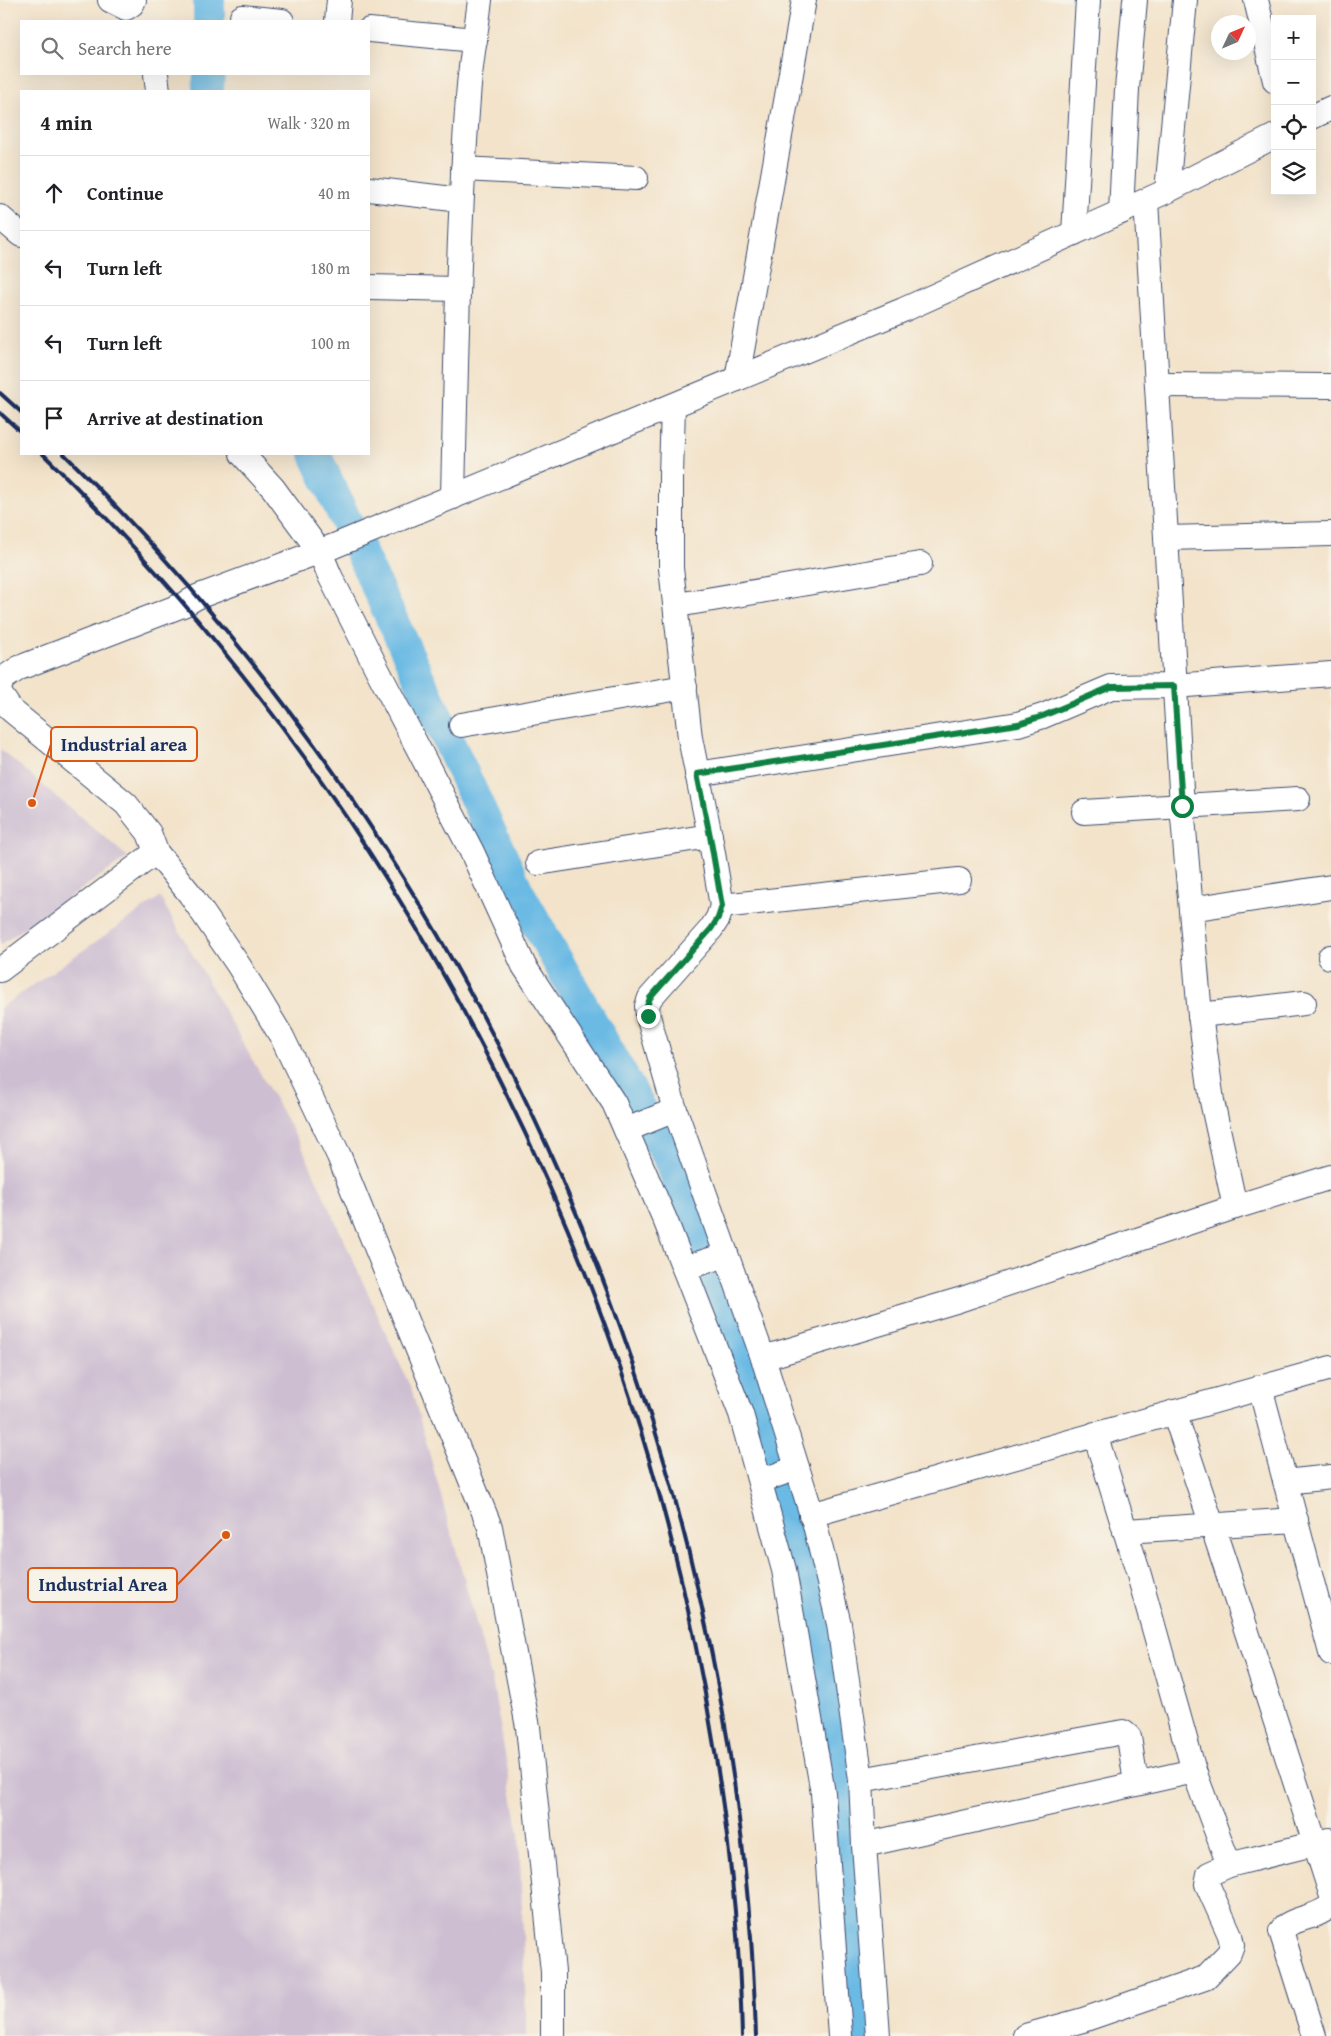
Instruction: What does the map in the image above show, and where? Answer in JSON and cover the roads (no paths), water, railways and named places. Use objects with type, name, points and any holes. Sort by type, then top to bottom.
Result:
[{"type":"street","points":[[110,0],[126,8],[134,0]]},
{"type":"street","points":[[337,20],[339,0]]},
{"type":"street","points":[[453,497],[457,289],[463,169],[468,96],[480,0]]},
{"type":"street","points":[[737,379],[804,0]]},
{"type":"street","points":[[1074,233],[1088,0]]},
{"type":"street","points":[[1121,212],[1126,89],[1135,0]]},
{"type":"street","points":[[1186,0],[1156,196],[1157,385],[1182,806],[1200,1014],[1212,1101],[1235,1207]]},
{"type":"street","points":[[1256,0],[1271,64]]},
{"type":"street","points":[[242,17],[272,20]]},
{"type":"street","points":[[370,30],[475,40]]},
{"type":"street","points":[[156,75],[158,90]]},
{"type":"street","points":[[1316,115],[1331,108]]},
{"type":"street","points":[[0,685],[4,678],[19,668],[374,530],[903,310],[1156,196],[1271,138]]},
{"type":"street","points":[[463,169],[636,178]]},
{"type":"street","points":[[370,189],[462,200]]},
{"type":"street","points":[[0,217],[20,234]]},
{"type":"street","points":[[370,287],[457,289]]},
{"type":"street","points":[[1157,385],[1331,386]]},
{"type":"street","points":[[673,406],[671,568],[677,606],[690,738],[722,906],[718,918],[711,929],[658,986],[647,1006],[648,1016],[675,1110],[763,1358],[812,1515],[839,1624],[861,1780],[878,2036]]},
{"type":"street","points":[[243,455],[327,549],[330,576],[472,852],[524,966],[614,1103],[684,1268],[741,1414],[784,1570],[822,1794],[840,2036]]},
{"type":"street","points":[[1166,538],[1331,534]]},
{"type":"street","points":[[677,606],[920,564]]},
{"type":"street","points":[[697,774],[1018,724],[1043,716],[1111,687],[1174,686],[1331,674]]},
{"type":"street","points":[[461,725],[685,687]]},
{"type":"street","points":[[0,694],[11,710],[126,804],[149,833],[156,852],[190,894],[239,966],[282,1037],[339,1156],[490,1527],[528,1727],[553,1972],[553,2036]]},
{"type":"street","points":[[1084,812],[1298,799]]},
{"type":"street","points":[[538,863],[710,836]]},
{"type":"street","points":[[0,970],[156,852]]},
{"type":"street","points":[[722,906],[959,880]]},
{"type":"street","points":[[1191,908],[1331,887]]},
{"type":"street","points":[[1200,1014],[1304,1003]]},
{"type":"street","points":[[626,1130],[675,1110]]},
{"type":"street","points":[[763,1358],[959,1300],[1235,1207],[1331,1178]]},
{"type":"street","points":[[684,1268],[726,1255]]},
{"type":"street","points":[[812,1515],[1331,1368]]},
{"type":"street","points":[[1260,1387],[1285,1482],[1326,1616],[1331,1653]]},
{"type":"street","points":[[1174,1412],[1212,1527],[1324,1842],[1331,1893]]},
{"type":"street","points":[[1095,1434],[1194,1771],[1229,1865]]},
{"type":"street","points":[[760,1481],[797,1468]]},
{"type":"street","points":[[1285,1482],[1331,1477]]},
{"type":"street","points":[[1125,1531],[1212,1527],[1296,1520]]},
{"type":"street","points":[[861,1780],[1123,1732],[1129,1737],[1136,1784]]},
{"type":"street","points":[[864,1845],[1194,1771]]},
{"type":"street","points":[[1025,2036],[1083,2020],[1205,1978],[1221,1963],[1231,1949],[1230,1935],[1207,1879],[1209,1874],[1229,1865],[1324,1842]]},
{"type":"street","points":[[1314,2036],[1281,1931],[1288,1925],[1324,1912],[1331,1905]]},
{"type":"waterway","points":[[209,0],[209,20]]},
{"type":"waterway","points":[[208,90],[209,75]]},
{"type":"waterway","points":[[315,455],[518,891],[671,1162],[756,1397],[806,1584],[830,1716],[845,1882],[855,2036]]},
{"type":"railway","points":[[0,393],[20,411]]},
{"type":"railway","points":[[0,413],[20,431]]},
{"type":"railway","points":[[44,455],[171,589],[287,734],[392,888],[484,1049],[562,1217],[628,1391],[679,1569],[715,1752],[725,1823],[737,1929],[742,2036]]},
{"type":"railway","points":[[65,455],[214,616],[347,792],[463,980],[562,1179],[641,1385],[700,1599],[739,1816],[756,2036]]},
{"type":"place","name":"Industrial area","points":[[32,803]]},
{"type":"place","name":"Industrial Area","points":[[226,1535]]}]
